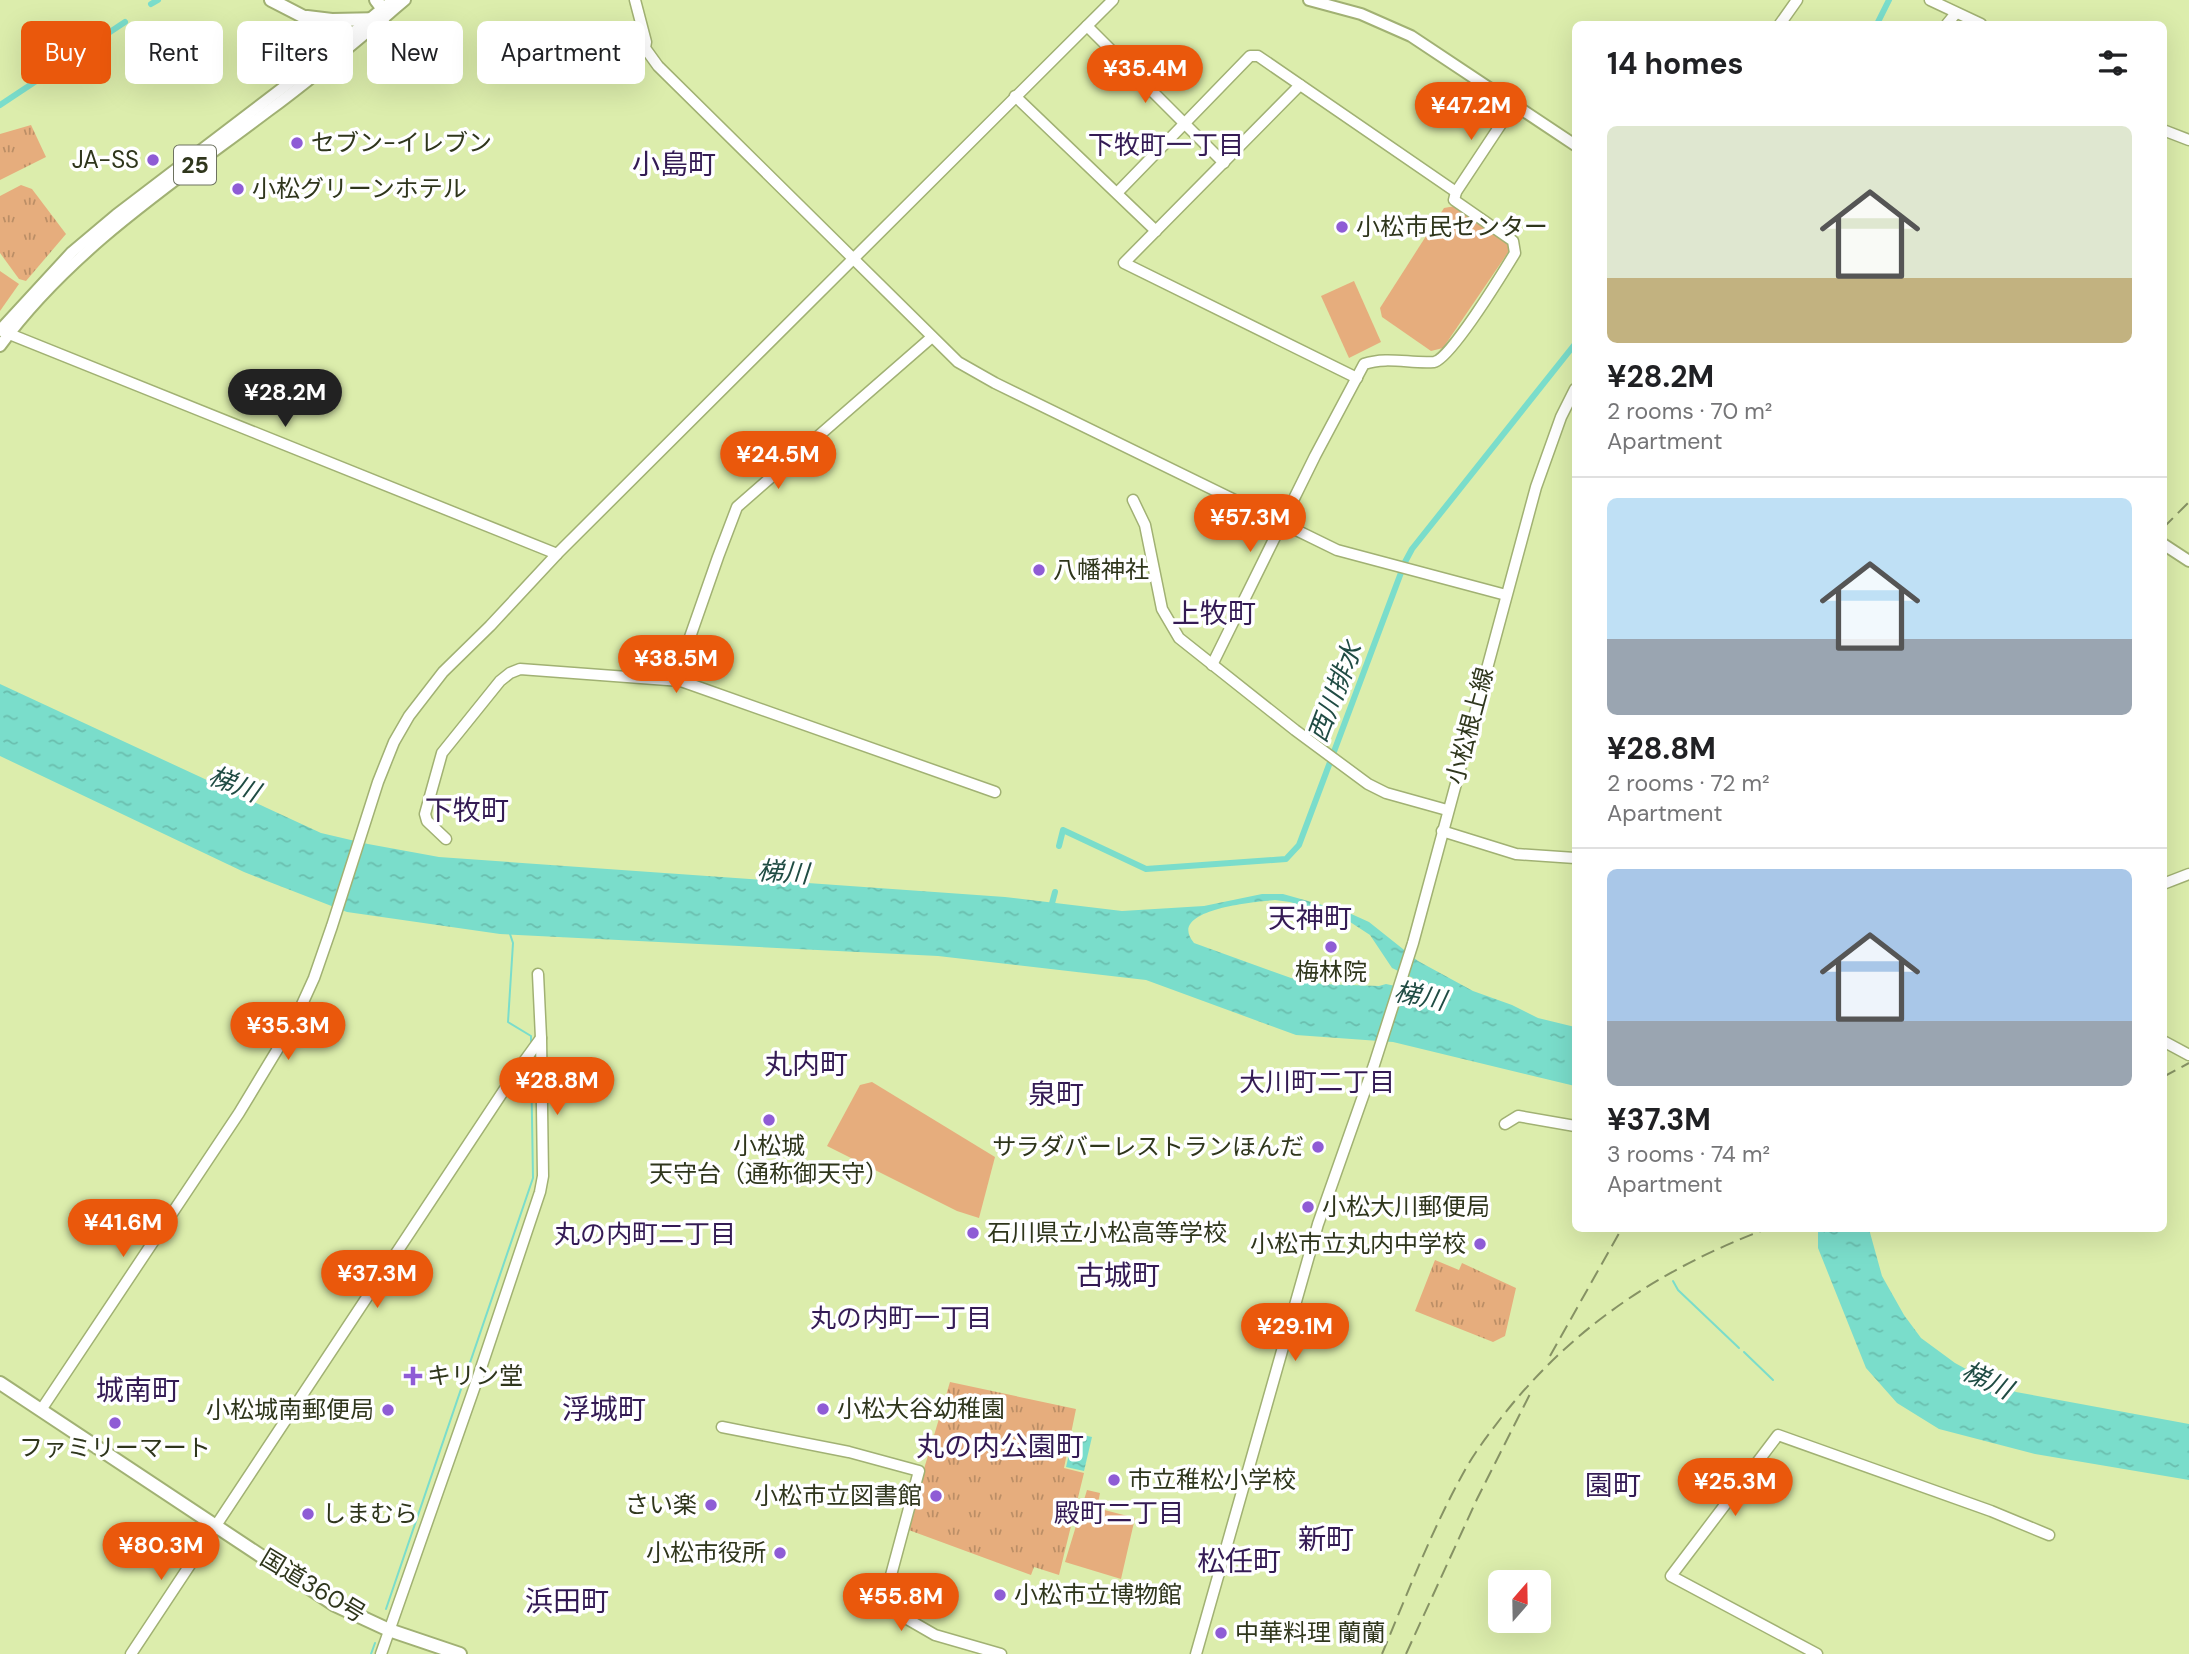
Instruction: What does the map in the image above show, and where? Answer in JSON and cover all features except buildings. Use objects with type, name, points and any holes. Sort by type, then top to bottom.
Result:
[{"type":"highway","points":[[271,0],[310,21]]},
{"type":"highway","points":[[296,13],[314,19],[332,20],[381,9]]},
{"type":"highway","name":"国道360号","points":[[0,1382],[335,1605],[389,1630],[460,1654]]},
{"type":"main road","name":"25","points":[[353,32],[381,9],[405,0]]},
{"type":"main road","points":[[1309,0],[1361,13],[1411,36],[1572,143]]},
{"type":"main road","name":"25","points":[[4,332],[127,218],[270,110],[381,9]]},
{"type":"main road","name":"25","points":[[0,346],[4,332],[64,261],[116,215],[288,84]]},
{"type":"main road","points":[[2167,547],[2189,561]]},
{"type":"street","points":[[635,0],[646,42],[645,48],[658,66],[958,362],[995,383],[1337,550],[1506,595]]},
{"type":"street","points":[[41,1410],[239,1113],[294,1022],[332,926],[394,742],[420,699],[557,554],[1113,0]]},
{"type":"street","points":[[1782,21],[1797,0]]},
{"type":"street","points":[[1930,0],[1974,21]]},
{"type":"street","points":[[1949,21],[1956,13]]},
{"type":"street","points":[[1087,26],[1224,163]]},
{"type":"street","points":[[1117,193],[1250,56],[1258,56],[1456,192]]},
{"type":"street","points":[[1300,85],[1124,263],[1357,378]]},
{"type":"street","points":[[1015,96],[1156,231]]},
{"type":"street","points":[[1212,665],[1364,364],[1376,360],[1438,362],[1474,317],[1515,253],[1513,241],[1454,200],[1456,192],[1509,112],[1519,107]]},
{"type":"street","points":[[2167,132],[2189,140]]},
{"type":"street","points":[[4,332],[557,554]]},
{"type":"street","points":[[675,680],[737,507],[932,337]]},
{"type":"street","name":"小松根上線","points":[[1196,1654],[1318,1224],[1374,1065],[1413,943],[1536,487],[1561,417],[1572,395]]},
{"type":"street","points":[[1133,500],[1145,525],[1162,609],[1179,638],[1368,784],[1386,793],[1447,810]]},
{"type":"street","points":[[446,839],[427,821],[425,814],[426,802],[442,753],[488,695],[510,673],[530,668],[675,680],[995,792]]},
{"type":"street","points":[[1442,831],[1516,854],[1572,859]]},
{"type":"street","points":[[2167,882],[2189,874]]},
{"type":"street","points":[[381,1654],[540,1192],[543,1176],[538,974]]},
{"type":"street","points":[[131,1654],[539,1042]]},
{"type":"street","points":[[2167,1043],[2189,1055]]},
{"type":"street","points":[[1505,1124],[1518,1116],[1572,1125]]},
{"type":"street","points":[[722,1427],[849,1452],[919,1471],[883,1605],[935,1635],[1001,1654]]},
{"type":"street","points":[[1817,1654],[1671,1577],[1778,1435],[1991,1511],[2049,1535]]},
{"type":"green space","points":[[31,125],[46,157],[0,180],[0,134]]},
{"type":"green space","points":[[21,185],[32,189],[66,234],[26,281],[19,279],[0,253],[0,196]]},
{"type":"green space","points":[[1455,206],[1508,242],[1509,251],[1443,348],[1431,351],[1382,317],[1380,308],[1444,208]]},
{"type":"green space","points":[[0,271],[19,284],[0,311]]},
{"type":"green space","points":[[1354,281],[1381,342],[1349,358],[1321,296]]},
{"type":"green space","points":[[872,1082],[995,1157],[979,1218],[957,1211],[827,1146],[860,1085]]},
{"type":"green space","points":[[1435,1260],[1459,1270],[1462,1263],[1516,1288],[1505,1336],[1493,1342],[1415,1311]]},
{"type":"green space","points":[[950,1382],[1076,1409],[1064,1468],[1084,1473],[1059,1575],[1034,1567],[1031,1575],[906,1529]]},
{"type":"green space","points":[[1087,1490],[1100,1493],[1097,1508],[1135,1518],[1121,1579],[1065,1562]]},
{"type":"water","name":"梯川","points":[[0,684],[321,833],[439,857],[1005,897],[1122,911],[1204,906],[1262,894],[1283,894],[1347,912],[1369,922],[1418,961],[1473,991],[1538,1018],[1572,1026],[1572,1085],[1393,1042],[1296,1035],[1146,980],[938,956],[500,934],[347,912],[244,872],[0,756]],"holes":[[[1275,900],[1344,918],[1370,935],[1392,968],[1413,978],[1409,989],[1386,984],[1322,984],[1291,978],[1194,943],[1188,931],[1192,922],[1216,909]]]},
{"type":"water","points":[[1818,1232],[1870,1232],[1882,1276],[1904,1315],[1921,1338],[1955,1363],[1986,1380],[2016,1392],[2189,1424],[2189,1480],[2035,1454],[1939,1429],[1897,1403],[1866,1368],[1818,1248]]},
{"type":"water","points":[[1074,1433],[1092,1437],[1084,1471],[1066,1467]]},
{"type":"waterway","points":[[151,4],[158,0]]},
{"type":"waterway","name":"西川排水","points":[[1878,21],[1889,0]]},
{"type":"waterway","points":[[0,105],[125,22]]},
{"type":"waterway","name":"西川排水","points":[[1059,846],[1063,830],[1146,869],[1286,859],[1299,845],[1412,549],[1572,348]]},
{"type":"waterway","name":"西川排水","points":[[1050,911],[1055,892]]},
{"type":"waterway","points":[[510,934],[513,943],[508,1022],[531,1036],[531,1044]]},
{"type":"waterway","points":[[386,1609],[533,1178],[531,1060]]},
{"type":"waterway","points":[[1673,1281],[1678,1290],[1739,1348]]},
{"type":"waterway","points":[[1744,1352],[1773,1380]]},
{"type":"waterway","points":[[371,1654],[375,1643]]},
{"type":"railway","points":[[2167,524],[2189,502]]},
{"type":"railway","points":[[2167,1075],[2189,1063]]},
{"type":"railway","points":[[1550,1356],[1620,1232]]},
{"type":"railway","points":[[1382,1654],[1453,1492],[1477,1450],[1528,1385],[1589,1328],[1621,1304],[1692,1262],[1759,1232]]},
{"type":"railway","points":[[1406,1654],[1477,1499],[1532,1390]]},
{"type":"place","name":"セブン-イレブン","points":[[297,143]]},
{"type":"place","name":"JA-SS","points":[[153,160]]},
{"type":"place","name":"小松グリーンホテル","points":[[238,189]]},
{"type":"place","name":"小松市民センター","points":[[1342,227]]},
{"type":"place","name":"八幡神社","points":[[1039,570]]},
{"type":"place","name":"梅林院","points":[[1331,947]]},
{"type":"place","name":"小松城 天守台（通称御天守）","points":[[769,1120]]},
{"type":"place","name":"サラダバーレストランほんだ","points":[[1318,1147]]},
{"type":"place","name":"小松大川郵便局","points":[[1308,1207]]},
{"type":"place","name":"石川県立小松高等学校","points":[[973,1233]]},
{"type":"place","name":"小松市立丸内中学校","points":[[1480,1244]]},
{"type":"place","name":"キリン堂","points":[[413,1376]]},
{"type":"place","name":"小松大谷幼稚園","points":[[823,1409]]},
{"type":"place","name":"小松城南郵便局","points":[[388,1410]]},
{"type":"place","name":"ファミリーマート","points":[[115,1423]]},
{"type":"place","name":"市立稚松小学校","points":[[1114,1480]]},
{"type":"place","name":"小松市立図書館","points":[[936,1496]]},
{"type":"place","name":"さい楽","points":[[711,1505]]},
{"type":"place","name":"しまむら","points":[[308,1514]]},
{"type":"place","name":"小松市役所","points":[[780,1553]]},
{"type":"place","name":"小松市立博物館","points":[[1000,1595]]},
{"type":"place","name":"中華料理 蘭蘭","points":[[1221,1633]]},
{"type":"district","name":"下牧町一丁目","points":[[1166,145]]},
{"type":"district","name":"小島町","points":[[674,164]]},
{"type":"district","name":"上牧町","points":[[1214,613]]},
{"type":"district","name":"下牧町","points":[[467,810]]},
{"type":"district","name":"天神町","points":[[1310,918]]},
{"type":"district","name":"丸内町","points":[[806,1064]]},
{"type":"district","name":"大川町二丁目","points":[[1317,1082]]},
{"type":"district","name":"泉町","points":[[1056,1094]]},
{"type":"district","name":"丸の内町二丁目","points":[[645,1234]]},
{"type":"district","name":"古城町","points":[[1118,1275]]},
{"type":"district","name":"丸の内町一丁目","points":[[901,1318]]},
{"type":"district","name":"城南町","points":[[138,1390]]},
{"type":"district","name":"浮城町","points":[[604,1409]]},
{"type":"district","name":"丸の内公園町","points":[[1000,1446]]},
{"type":"district","name":"園町","points":[[1613,1485]]},
{"type":"district","name":"殿町二丁目","points":[[1119,1513]]},
{"type":"district","name":"新町","points":[[1326,1539]]},
{"type":"district","name":"松任町","points":[[1239,1561]]},
{"type":"district","name":"浜田町","points":[[567,1601]]}]
